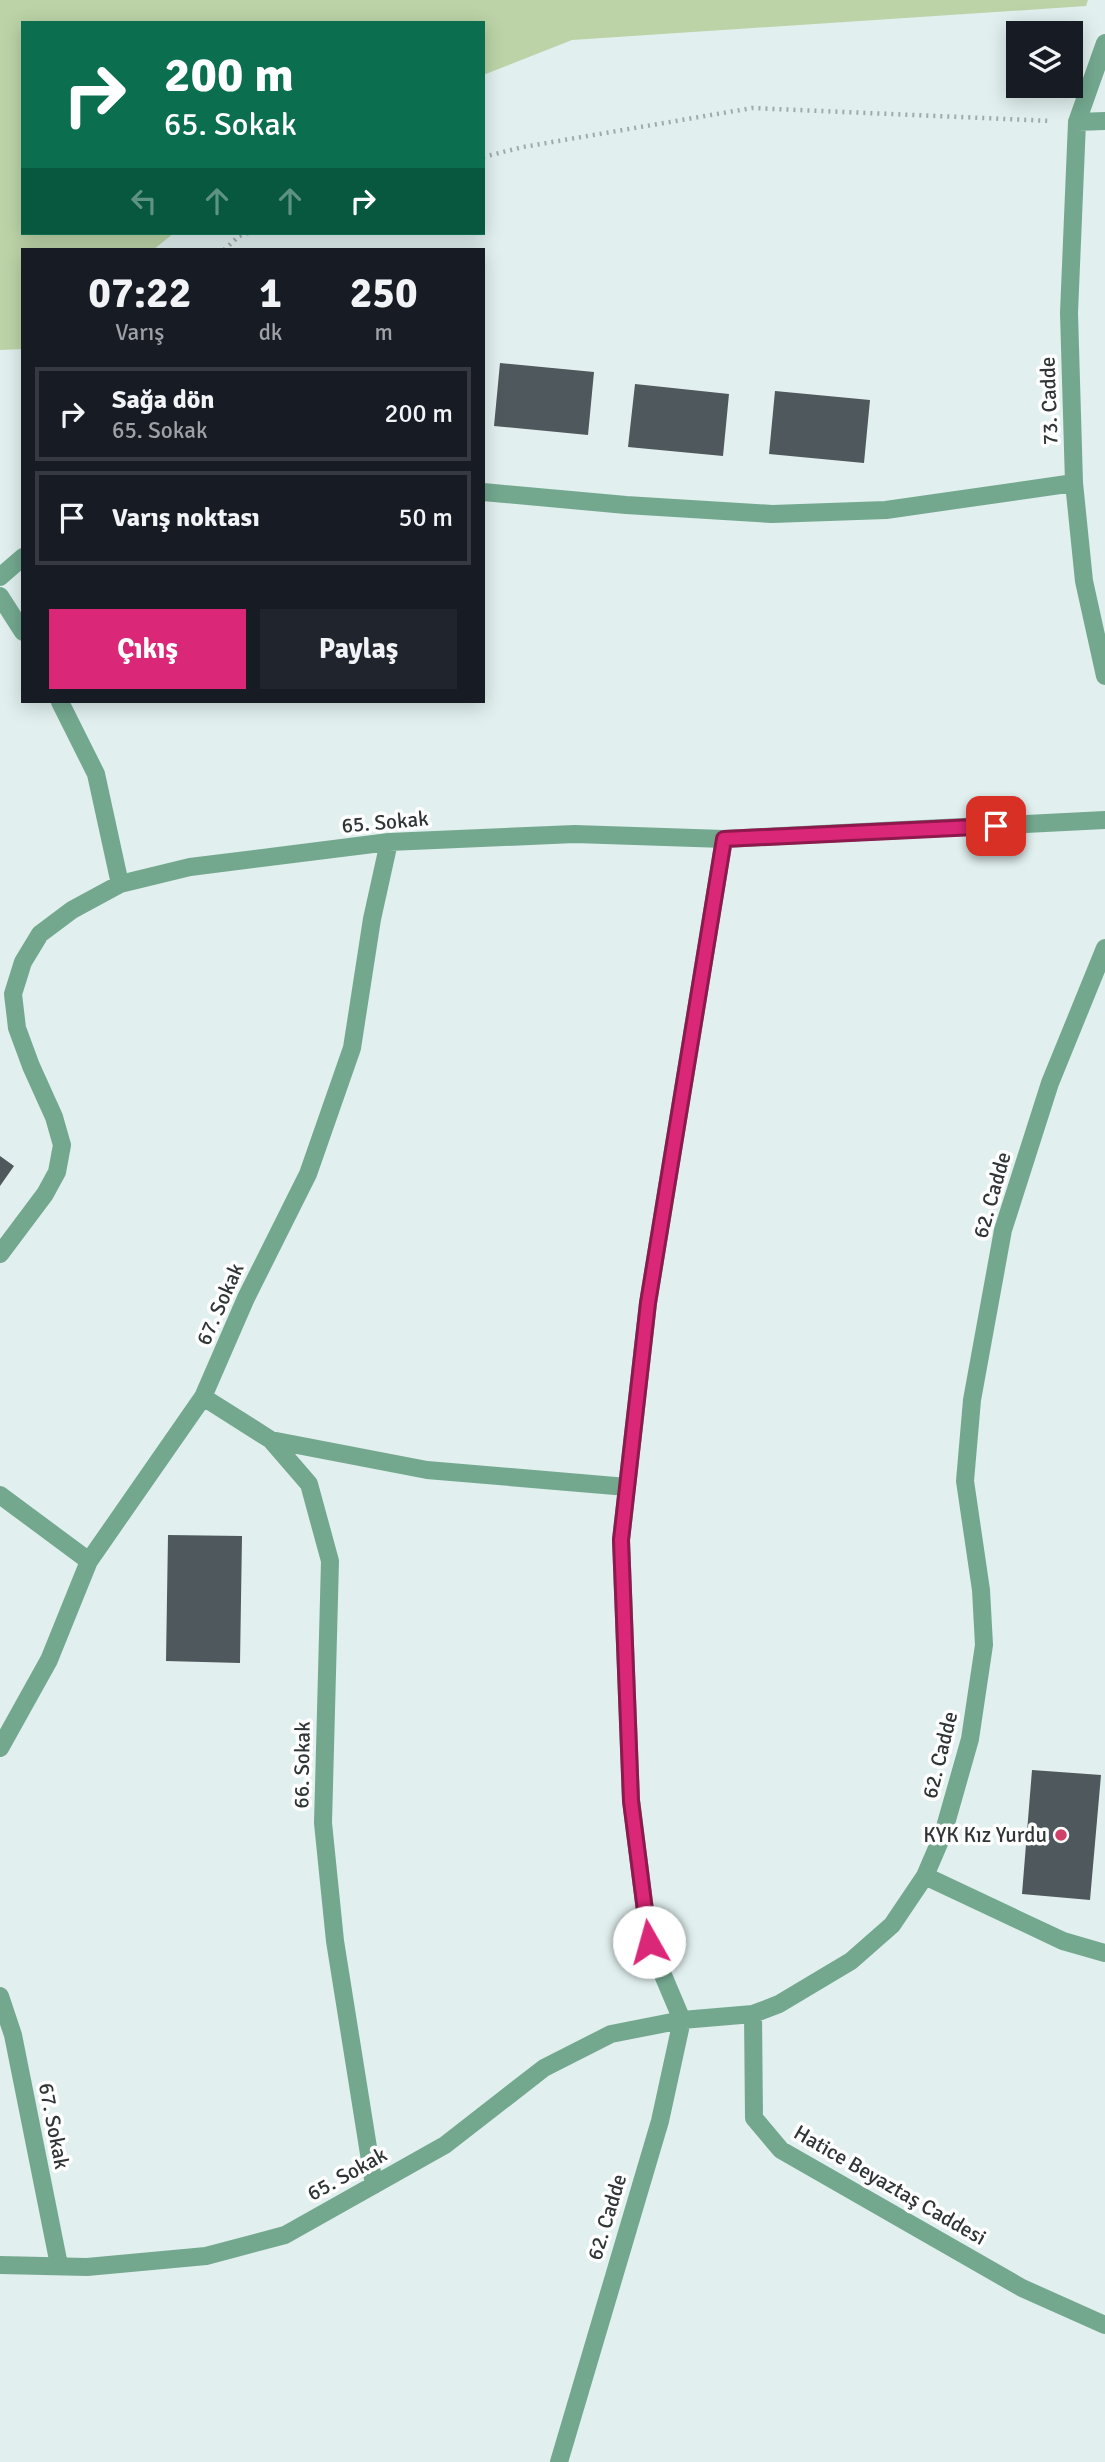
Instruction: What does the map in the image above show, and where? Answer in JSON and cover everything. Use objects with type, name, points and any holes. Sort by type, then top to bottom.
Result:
[{"type":"street","name":"73. Cadde","points":[[1105,43],[1077,122],[1069,313],[1074,484],[1084,581],[1105,676]]},
{"type":"street","points":[[1077,122],[1105,121]]},
{"type":"street","points":[[485,492],[772,514],[886,510],[1074,484]]},
{"type":"street","points":[[0,577],[21,559]]},
{"type":"street","points":[[0,596],[21,629]]},
{"type":"street","points":[[61,703],[96,774],[120,884]]},
{"type":"street","name":"65. Sokak","points":[[0,1254],[45,1194],[57,1172],[62,1145],[54,1117],[31,1066],[6,990],[40,934],[72,910],[120,884],[190,867],[389,842],[575,834],[724,839],[1105,820]]},
{"type":"street","points":[[682,2020],[649,1942],[631,1801],[621,1540],[648,1303],[724,839]]},
{"type":"street","name":"67. Sokak","points":[[0,1748],[49,1660],[89,1561],[203,1397],[246,1298],[308,1174],[352,1048],[372,919],[389,842]]},
{"type":"street","name":"62. Cadde","points":[[559,2462],[660,2121],[682,2020],[753,2014],[779,2004],[851,1961],[892,1925],[925,1876],[943,1834],[970,1739],[984,1645],[981,1590],[965,1481],[972,1400],[1003,1230],[1050,1083],[1105,948]]},
{"type":"street","name":"66. Sokak","points":[[203,1397],[271,1440],[309,1484],[330,1561],[323,1823],[335,1941],[374,2185]]},
{"type":"street","points":[[271,1440],[427,1470],[627,1487]]},
{"type":"street","points":[[0,1495],[89,1561]]},
{"type":"street","points":[[925,1876],[1063,1941],[1105,1953]]},
{"type":"street","name":"67. Sokak","points":[[0,1996],[13,2035],[59,2265]]},
{"type":"street","name":"Hatice Beyaztaş Caddesi","points":[[753,2014],[754,2118],[781,2150],[1022,2288],[1105,2325]]},
{"type":"street","name":"65. Sokak","points":[[0,2264],[87,2267],[206,2256],[285,2235],[445,2145],[544,2068],[611,2034],[682,2020]]},
{"type":"path","points":[[485,156],[523,147],[752,107],[1077,122]]},
{"type":"path","points":[[226,248],[242,235]]},
{"type":"green space","points":[[0,0],[1088,0],[1086,6],[572,40],[485,74],[485,21],[21,21],[21,235],[172,235],[155,248],[21,248],[21,349],[0,350]]},
{"type":"building","points":[[500,363],[594,372],[588,435],[494,426]]},
{"type":"building","points":[[635,384],[729,394],[723,456],[628,447]]},
{"type":"building","points":[[775,391],[870,400],[864,463],[769,454]]},
{"type":"building","points":[[0,1156],[14,1166],[0,1186]]},
{"type":"building","points":[[168,1535],[242,1536],[240,1663],[166,1661]]},
{"type":"building","name":"KYK Kız Yurdu","points":[[1032,1770],[1101,1775],[1090,1900],[1022,1894]]},
{"type":"place","name":"KYK Kız Yurdu","points":[[1061,1835]]},
{"type":"route","points":[[649,1942],[631,1801],[621,1540],[648,1303],[724,839],[996,826]]}]
